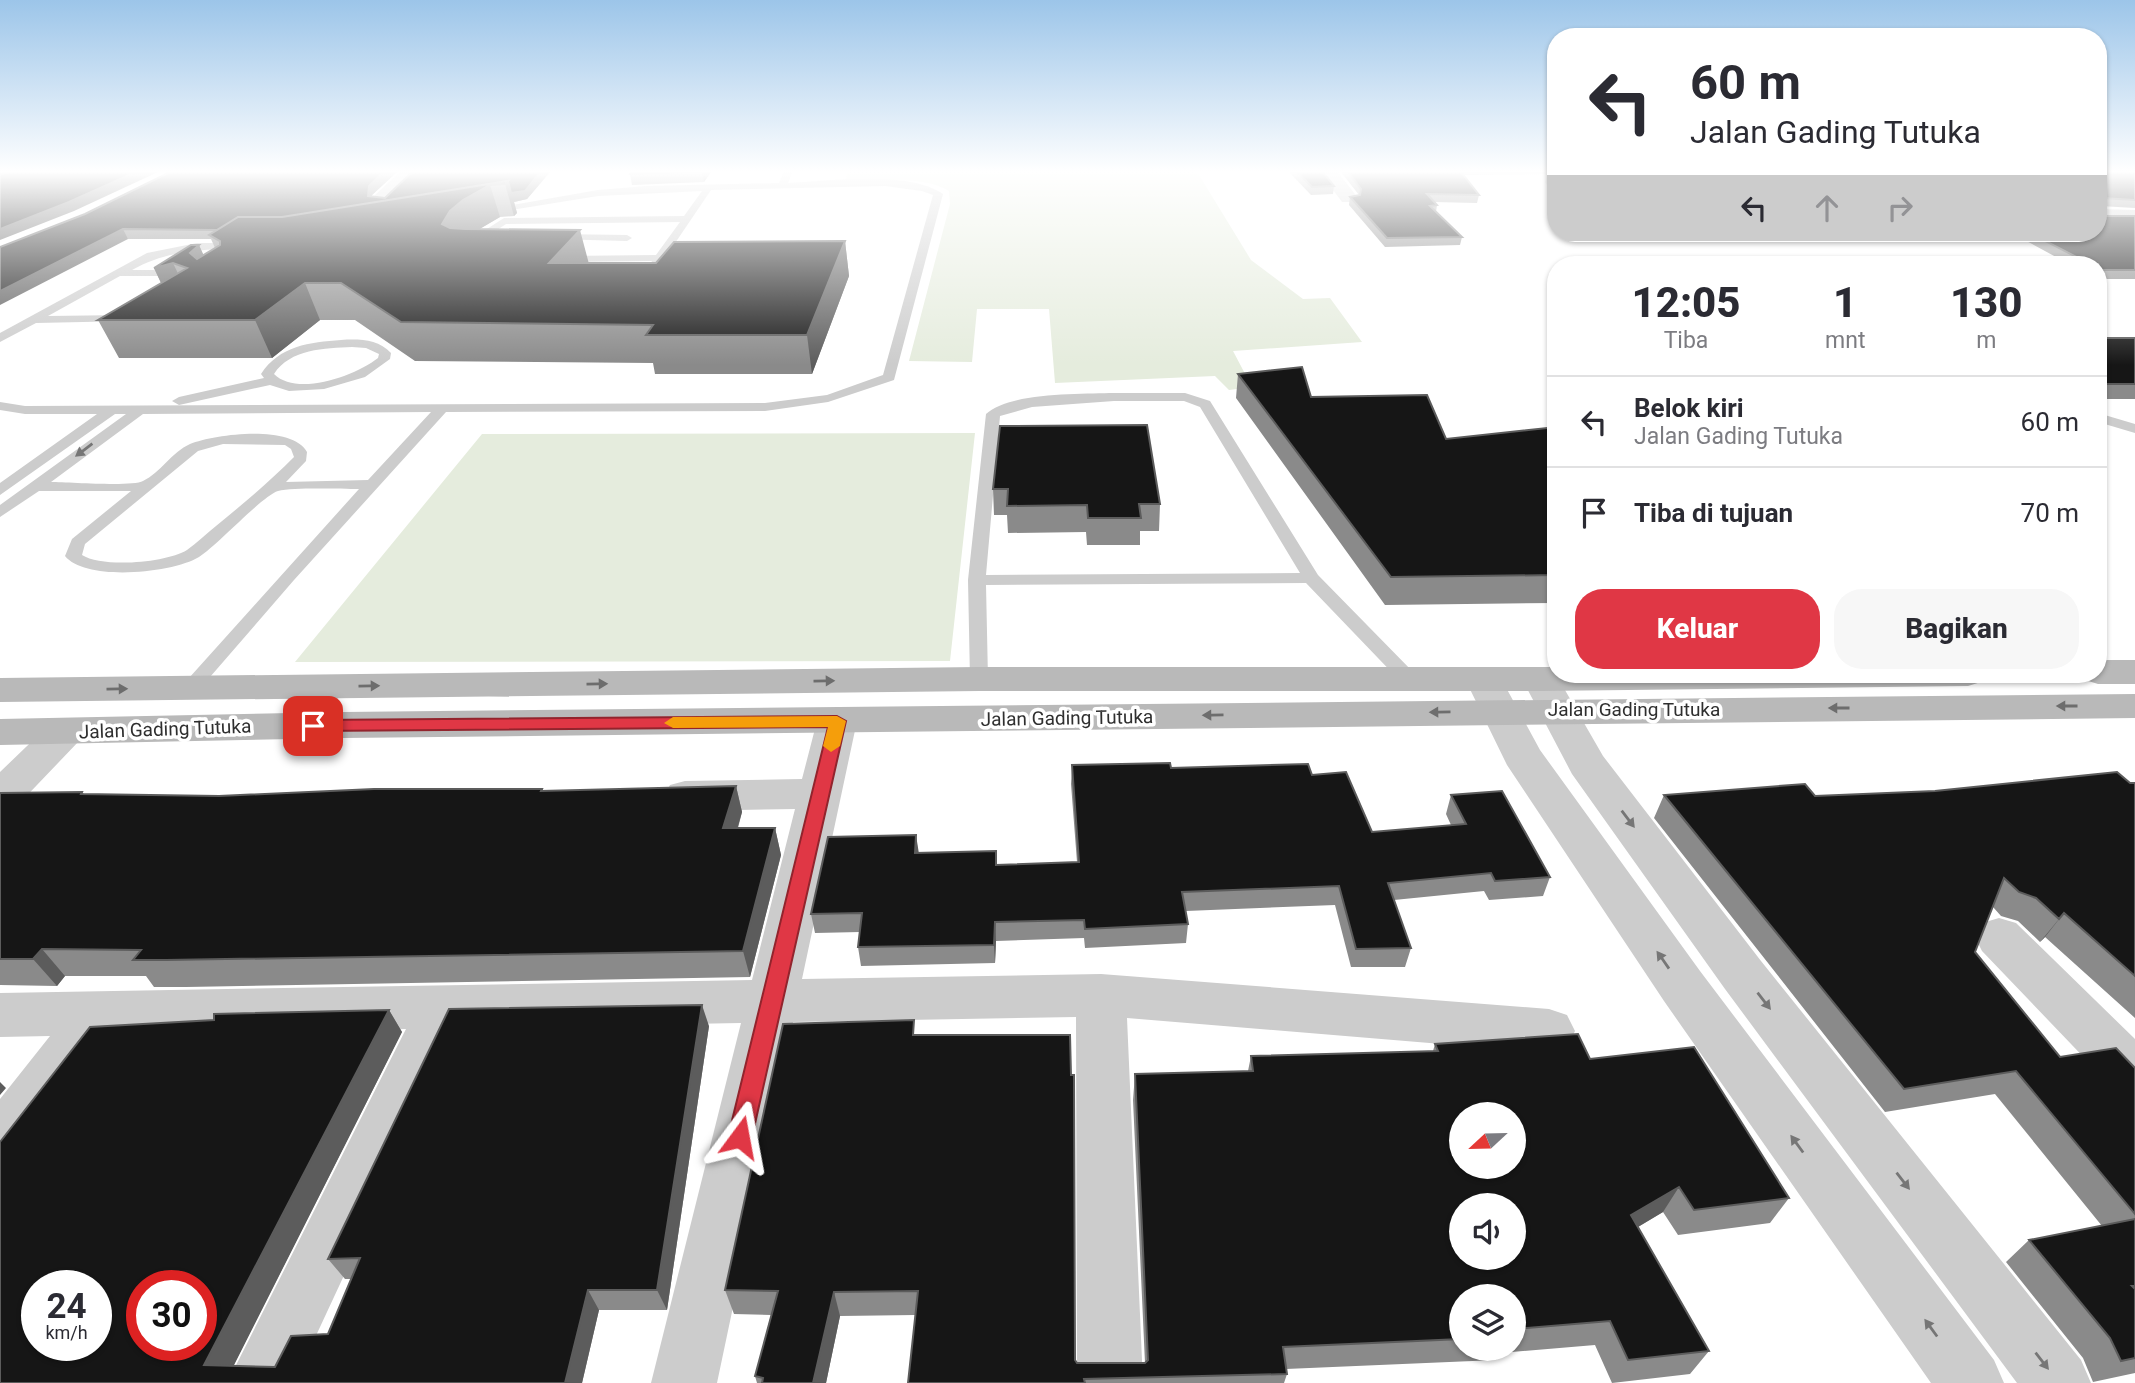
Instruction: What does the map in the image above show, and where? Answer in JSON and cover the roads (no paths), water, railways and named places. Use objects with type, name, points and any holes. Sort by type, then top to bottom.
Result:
[{"type":"main road","points":[[2107,672],[2135,672]]},
{"type":"main road","name":"Jalan Gading Tutuka","points":[[0,690],[979,679],[1409,679],[1492,695]]},
{"type":"main road","name":"Jalan Gading Tutuka","points":[[34,732],[231,726],[837,721],[1779,683]]},
{"type":"main road","points":[[34,732],[80,689]]},
{"type":"main road","name":"Jalan Gading Tutuka","points":[[1549,694],[2135,706]]},
{"type":"street","points":[[1549,694],[1587,764],[1735,964],[2058,1383]]},
{"type":"street","points":[[1492,695],[1522,755],[1682,986],[1971,1383]]},
{"type":"street","points":[[684,1383],[837,721]]},
{"type":"street","points":[[34,732],[0,799],[55,801]]},
{"type":"street","points":[[653,796],[819,794]]},
{"type":"street","points":[[2000,937],[2124,1049]]},
{"type":"street","points":[[1101,995],[1110,1383]]},
{"type":"street","points":[[0,1015],[1101,995],[1549,1031]]},
{"type":"street","points":[[260,1383],[443,1007]]},
{"type":"street","points":[[0,1143],[98,1013]]},
{"type":"lane","points":[[471,245],[481,236],[508,237]]},
{"type":"lane","points":[[602,269],[629,236]]},
{"type":"lane","points":[[648,274],[676,236]]},
{"type":"lane","points":[[0,407],[24,410],[111,410],[778,406],[818,403],[889,377],[927,236]]},
{"type":"lane","points":[[548,237],[627,238]]},
{"type":"lane","points":[[0,338],[151,255],[175,249],[253,246]]},
{"type":"lane","points":[[556,259],[698,258]]},
{"type":"lane","points":[[118,272],[194,273]]},
{"type":"lane","points":[[32,320],[141,319]]},
{"type":"lane","points":[[0,512],[139,409],[270,381],[294,387],[331,384],[366,373],[384,359],[384,353],[379,348],[360,343],[314,347],[280,359],[270,367],[267,374],[270,381]]},
{"type":"lane","points":[[979,679],[977,580],[993,414],[1006,407],[1031,402],[1185,397],[1205,404],[1311,578],[1409,679]]},
{"type":"lane","points":[[268,439],[304,408]]},
{"type":"lane","points":[[190,688],[442,408]]},
{"type":"lane","points":[[0,490],[111,410]]},
{"type":"lane","points":[[2107,419],[2135,429]]},
{"type":"lane","points":[[268,439],[296,443],[301,449],[302,458],[273,487],[192,554],[180,560],[153,565],[89,566],[73,556],[78,542],[194,448],[222,440],[268,439]]},
{"type":"lane","points":[[273,487],[372,484]]},
{"type":"lane","points":[[36,486],[146,487]]},
{"type":"lane","points":[[977,580],[1311,578]]}]
